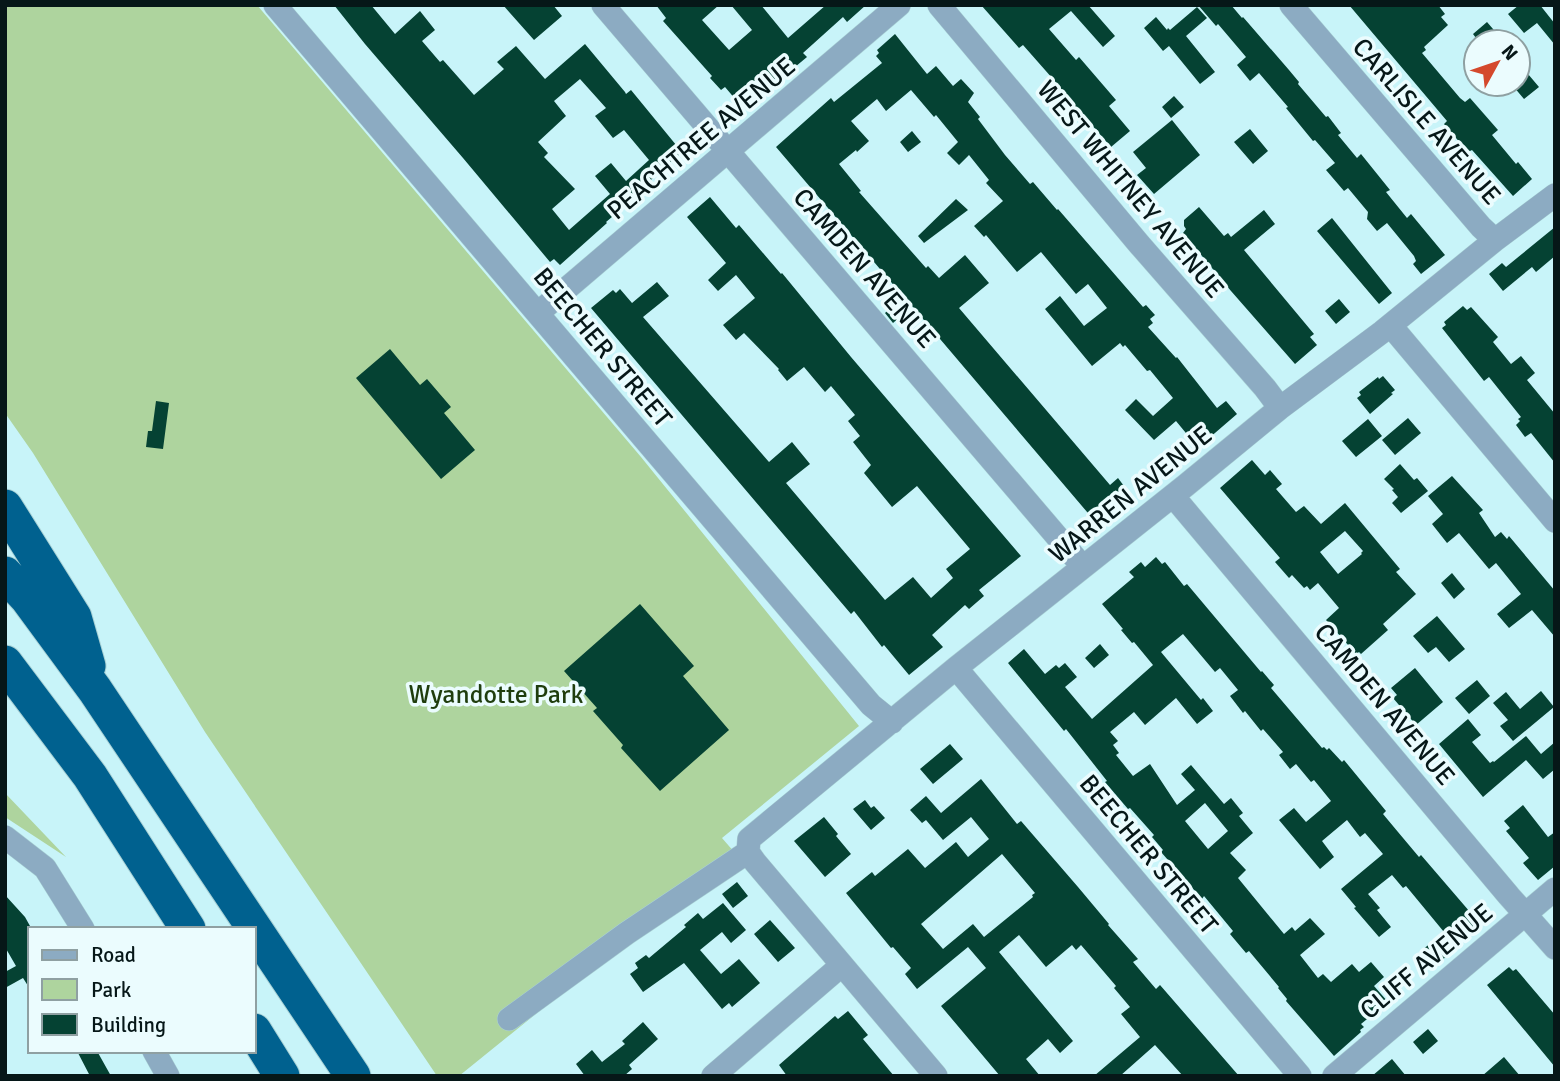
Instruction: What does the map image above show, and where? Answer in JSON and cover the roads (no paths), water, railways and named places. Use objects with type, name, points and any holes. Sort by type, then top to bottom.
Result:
[{"type":"highway","points":[[5,507],[74,617],[95,690]]},
{"type":"highway","points":[[5,574],[28,600],[95,690],[253,927]]},
{"type":"highway","points":[[5,663],[90,776],[187,927]]},
{"type":"highway","points":[[256,931],[353,1076]]},
{"type":"highway","points":[[256,1034],[282,1076]]},
{"type":"street","name":"BEECHER STREET","points":[[275,5],[871,705],[892,722]]},
{"type":"street","name":"CAMDEN AVENUE","points":[[603,5],[1083,568]]},
{"type":"street","name":"PEACHTREE AVENUE","points":[[538,313],[899,5]]},
{"type":"street","name":"WEST WHITNEY AVENUE","points":[[939,5],[1280,408]]},
{"type":"street","name":"CARLISLE AVENUE","points":[[1291,5],[1495,240]]},
{"type":"street","name":"WARREN AVENUE","points":[[509,1019],[748,848],[749,839],[753,835],[956,668],[1280,408],[1391,326],[1495,240],[1555,195]]},
{"type":"street","points":[[1391,326],[1555,520]]},
{"type":"street","name":"CAMDEN AVENUE","points":[[1173,496],[1555,948]]},
{"type":"street","name":"BEECHER STREET","points":[[956,668],[1300,1076]]},
{"type":"street","points":[[5,837],[45,868],[82,927]]},
{"type":"street","points":[[748,848],[755,862],[936,1076]]},
{"type":"street","name":"CLIFF AVENUE","points":[[1334,1076],[1555,888]]},
{"type":"street","points":[[713,1076],[842,965]]},
{"type":"street","points":[[155,1053],[167,1076]]},
{"type":"park label","name":"Wyandotte Park","points":[[496,694]]}]
